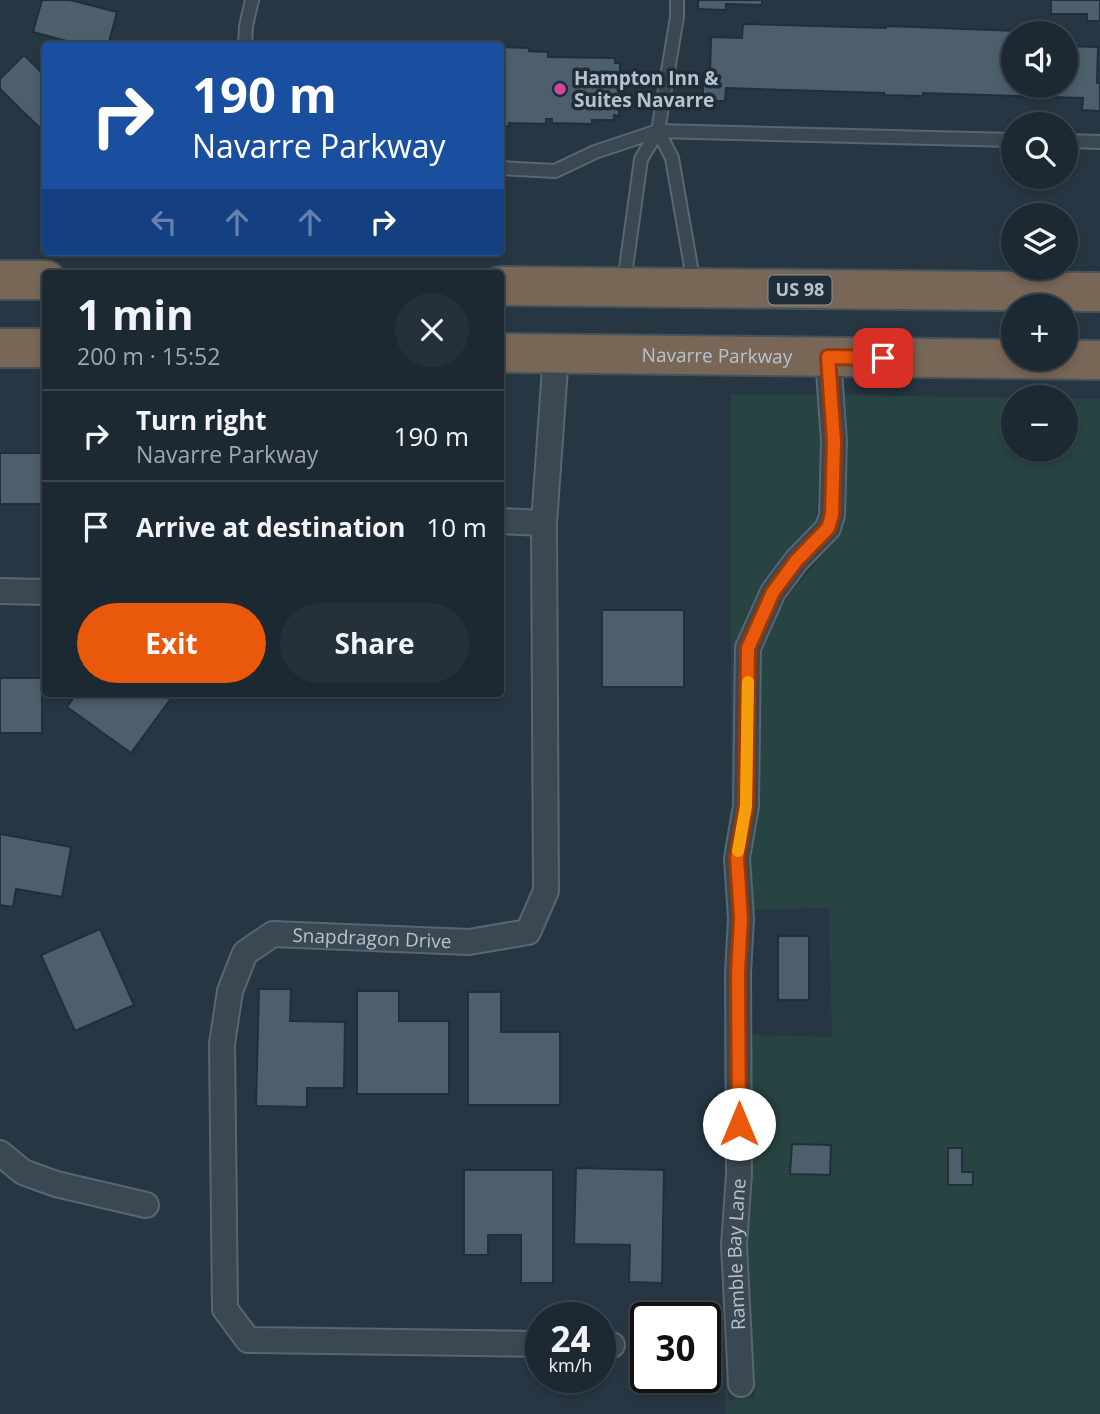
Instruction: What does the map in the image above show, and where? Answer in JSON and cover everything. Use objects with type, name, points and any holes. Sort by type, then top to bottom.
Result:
[{"type":"highway","points":[[0,280],[42,281]]},
{"type":"highway","name":"US 98","points":[[504,286],[1100,292]]},
{"type":"highway","points":[[0,348],[42,348]]},
{"type":"highway","name":"Navarre Parkway","points":[[504,353],[1100,360]]},
{"type":"street","name":"Snapdragon Drive","points":[[525,1345],[248,1340],[225,1309],[222,1044],[230,991],[245,953],[273,934],[469,942],[528,932],[546,891],[544,523],[556,354]]},
{"type":"street","name":"Ramble Bay Lane","points":[[741,1384],[734,1245],[739,1174],[738,973],[741,919],[737,858],[746,806],[748,648],[773,592],[796,561],[828,528],[832,515],[834,441],[828,357]]},
{"type":"street","points":[[504,521],[544,523]]},
{"type":"street","points":[[0,591],[42,592]]},
{"type":"street","points":[[0,1153],[23,1171],[56,1184],[146,1205]]},
{"type":"lane","points":[[246,42],[246,26],[252,0]]},
{"type":"lane","points":[[624,287],[641,159],[658,131],[677,17],[677,0]]},
{"type":"lane","points":[[658,131],[672,158],[694,288]]},
{"type":"lane","points":[[504,170],[555,171],[595,152],[658,131],[1001,139]]},
{"type":"lane","points":[[1078,141],[1100,142]]},
{"type":"green space","points":[[731,394],[817,395],[821,441],[816,519],[787,549],[762,581],[736,641],[731,810]]},
{"type":"green space","points":[[845,395],[1001,398],[1001,462],[1078,462],[1078,398],[1100,399],[1100,1414],[725,1414],[727,1374],[728,1400],[755,1398],[748,1245],[753,1174],[752,1035],[832,1037],[829,908],[754,910],[751,859],[760,806],[762,652],[784,601],[841,533],[845,516],[848,442]]},
{"type":"building","points":[[42,0],[70,0],[117,12],[109,42],[70,42],[33,32]]},
{"type":"building","points":[[698,0],[762,0],[762,5],[726,4],[726,10],[698,9]]},
{"type":"building","points":[[1051,0],[1100,0],[1100,21],[1087,21],[1087,14],[1051,14]]},
{"type":"building","points":[[743,24],[1001,30],[1001,95],[923,93],[923,96],[884,95],[726,88],[725,101],[703,101],[703,73],[710,74],[711,37],[742,38]]},
{"type":"building","points":[[419,41],[484,42],[419,42]]},
{"type":"building","points":[[1078,46],[1098,47],[1097,83],[1100,83],[1100,111],[1082,110],[1083,98],[1078,98]]},
{"type":"building","name":"Hampton Inn & Suites Navarre","points":[[504,47],[548,52],[548,57],[615,58],[615,63],[620,63],[619,116],[614,115],[614,120],[592,120],[592,124],[552,123],[552,119],[546,119],[546,124],[509,123],[509,126],[504,126]]},
{"type":"building","points":[[24,55],[42,73],[42,130],[0,89],[0,79]]},
{"type":"building","points":[[0,453],[42,453],[42,504],[0,504]]},
{"type":"building","points":[[602,610],[684,610],[684,687],[602,687]]},
{"type":"building","points":[[0,678],[42,678],[42,733],[0,733]]},
{"type":"building","points":[[74,697],[172,697],[131,753],[67,707]]},
{"type":"building","points":[[0,834],[71,847],[62,897],[16,889],[13,907],[0,905]]},
{"type":"building","points":[[100,929],[134,1005],[75,1031],[41,955]]},
{"type":"building","points":[[778,936],[809,936],[809,1000],[778,1000]]},
{"type":"building","points":[[259,989],[291,989],[290,1021],[345,1022],[344,1088],[307,1088],[307,1107],[256,1106]]},
{"type":"building","points":[[357,991],[399,991],[399,1021],[449,1021],[449,1094],[357,1094]]},
{"type":"building","points":[[468,992],[501,992],[501,1032],[560,1032],[560,1105],[468,1105]]},
{"type":"building","points":[[792,1144],[831,1145],[830,1175],[790,1174]]},
{"type":"building","points":[[948,1148],[962,1148],[962,1172],[973,1172],[973,1185],[948,1185]]},
{"type":"building","points":[[576,1168],[664,1170],[662,1283],[629,1282],[630,1245],[574,1244]]},
{"type":"building","points":[[464,1170],[553,1170],[553,1283],[521,1283],[521,1235],[488,1235],[488,1255],[464,1255]]},
{"type":"slow traffic","points":[[738,851],[746,806],[748,682]]},
{"type":"place","name":"Hampton Inn & Suites Navarre","points":[[560,89]]},
{"type":"route","points":[[739,1124],[738,973],[741,919],[737,858],[746,806],[748,648],[773,592],[796,561],[828,528],[832,515],[834,441],[828,357],[883,358]]}]
